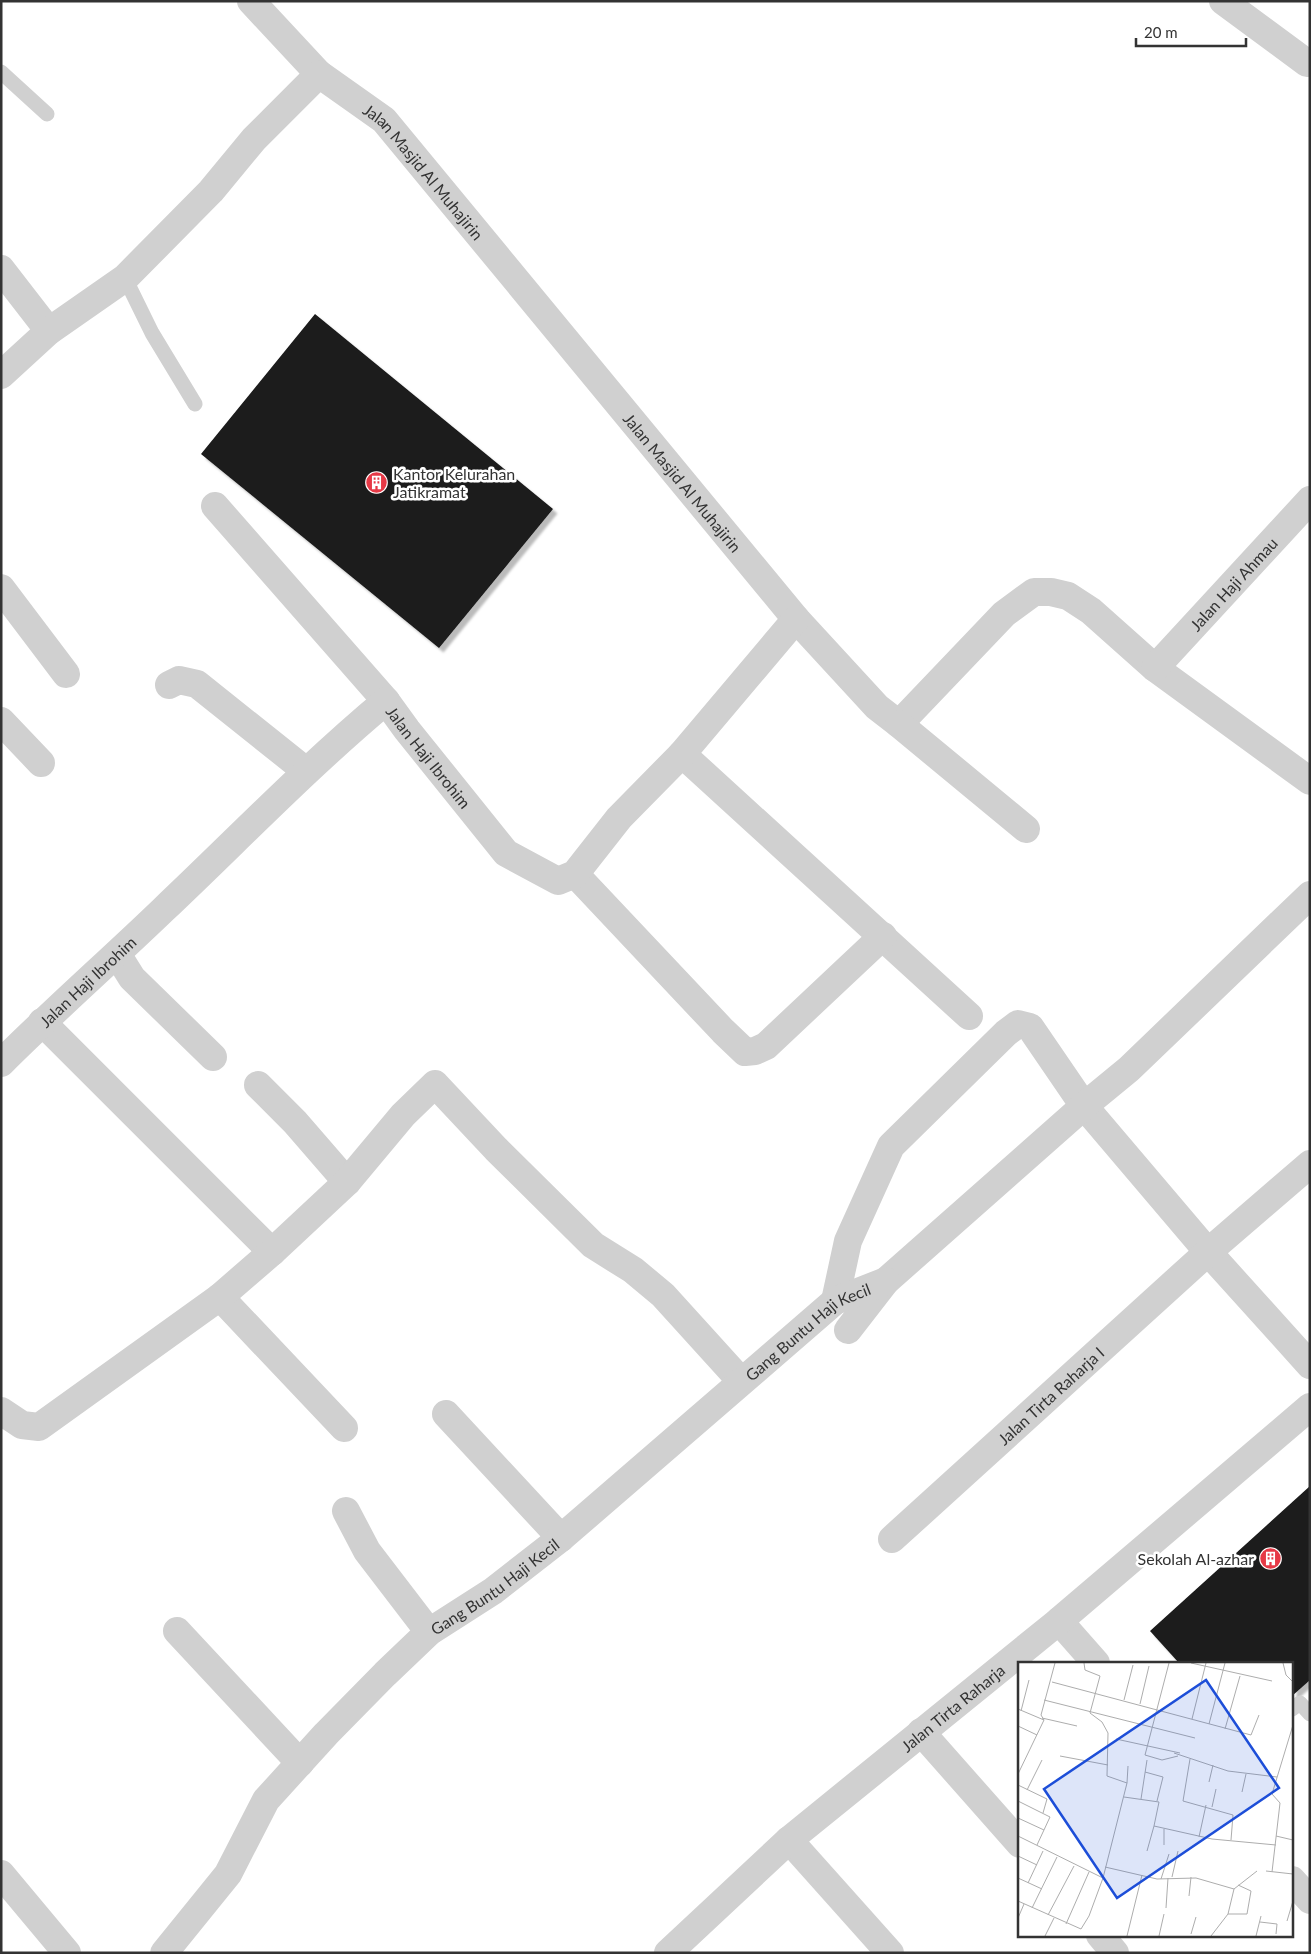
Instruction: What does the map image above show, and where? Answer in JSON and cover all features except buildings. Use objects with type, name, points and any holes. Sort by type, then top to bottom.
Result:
[{"type":"street","name":"Jalan Masjid Al Muhajirin","points":[[251,1],[319,74],[384,120],[796,619],[878,707],[1026,829]]},
{"type":"street","points":[[1223,1],[1307,63]]},
{"type":"street","points":[[1,375],[49,331],[126,278],[211,191],[254,139],[319,74]]},
{"type":"street","points":[[1,269],[49,331]]},
{"type":"street","name":"Jalan Haji Ahmau","points":[[1155,668],[1310,500]]},
{"type":"street","points":[[215,506],[386,701]]},
{"type":"street","points":[[1,588],[66,674]]},
{"type":"street","points":[[899,724],[1004,614],[1034,592],[1050,592],[1068,596],[1091,611],[1155,668],[1310,781]]},
{"type":"street","points":[[796,619],[682,754],[619,818],[574,874],[745,1052],[755,1051],[766,1046],[883,936]]},
{"type":"street","points":[[169,685],[179,680],[197,684],[306,771]]},
{"type":"street","name":"Jalan Haji Ibrohim","points":[[1,1063],[306,771],[386,701],[506,853],[558,881],[574,874]]},
{"type":"street","points":[[1,722],[41,764]]},
{"type":"street","points":[[682,754],[883,936],[968,1016]]},
{"type":"street","points":[[848,1330],[886,1281],[1084,1106],[1129,1069],[1310,895]]},
{"type":"street","points":[[117,954],[132,978],[213,1057]]},
{"type":"street","points":[[42,1022],[272,1252]]},
{"type":"street","points":[[836,1301],[848,1241],[891,1146],[1006,1033],[1018,1024],[1030,1027],[1084,1106],[1208,1252],[1310,1365]]},
{"type":"street","points":[[258,1084],[295,1122],[346,1182]]},
{"type":"street","points":[[1,1411],[22,1425],[39,1427],[220,1297],[272,1252],[346,1182],[403,1115],[435,1084],[496,1149],[593,1245],[633,1270],[663,1296],[741,1381]]},
{"type":"street","name":"Jalan Tirta Raharja I","points":[[892,1539],[1208,1252],[1310,1164]]},
{"type":"street","name":"Gang Buntu Haji Kecil","points":[[164,1953],[228,1874],[266,1800],[385,1674],[428,1632],[492,1591],[561,1538],[836,1301],[886,1281]]},
{"type":"street","points":[[220,1297],[344,1428]]},
{"type":"street","name":"Jalan Tirta Raharja","points":[[668,1953],[789,1840],[1059,1622],[1310,1407]]},
{"type":"street","points":[[446,1414],[561,1538]]},
{"type":"street","points":[[346,1511],[360,1534],[367,1552],[428,1632]]},
{"type":"street","points":[[1059,1622],[1095,1662]]},
{"type":"street","points":[[177,1631],[300,1763]]},
{"type":"street","points":[[921,1732],[1018,1842]]},
{"type":"street","points":[[789,1840],[890,1953]]},
{"type":"street","points":[[1,1874],[67,1953]]},
{"type":"street","points":[[1294,1882],[1310,1900]]},
{"type":"street","points":[[1101,1936],[1115,1953]]},
{"type":"lane","points":[[1,72],[47,114]]},
{"type":"lane","points":[[126,278],[152,333],[195,404]]},
{"type":"lane","points":[[1294,1708],[1300,1703],[1310,1714]]},
{"type":"place","name":"Kantor Kelurahan Jatikramat","points":[[377,482]]},
{"type":"place","name":"Sekolah Al-azhar","points":[[1270,1558]]}]
